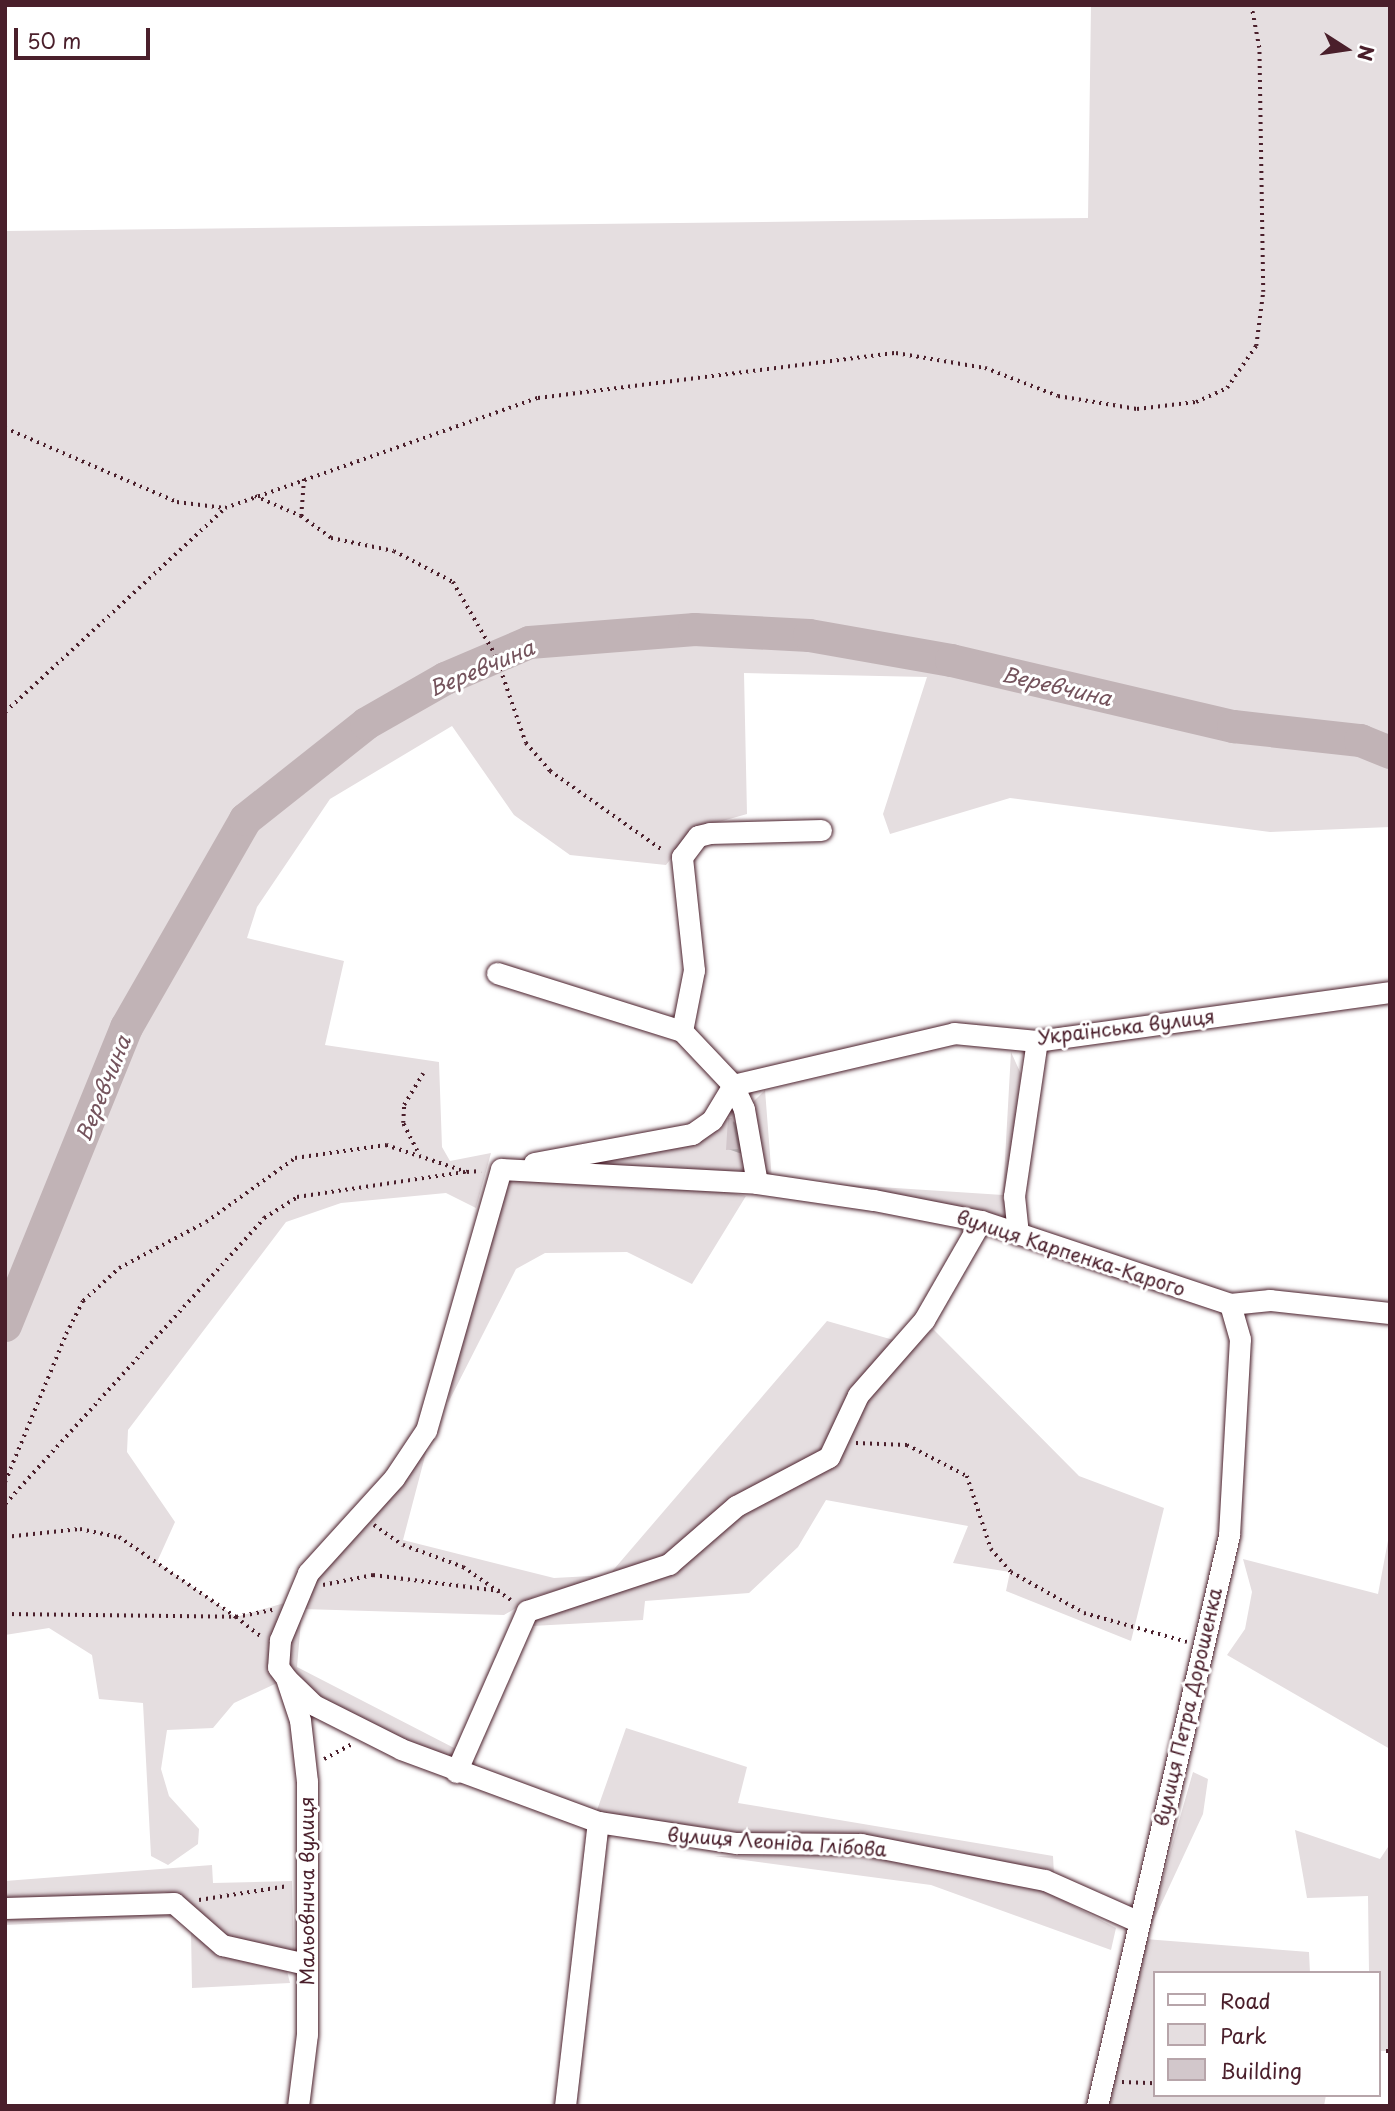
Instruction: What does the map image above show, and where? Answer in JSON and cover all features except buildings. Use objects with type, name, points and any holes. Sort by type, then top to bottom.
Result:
[{"type":"street","points":[[682,1031],[694,970],[681,866],[698,836],[821,830]]},
{"type":"street","points":[[497,972],[682,1031],[733,1086],[744,1109],[757,1183]]},
{"type":"street","name":"Українська вулиця","points":[[733,1086],[954,1033],[1037,1041],[1390,992]]},
{"type":"street","points":[[1018,1234],[1014,1196],[1037,1041]]},
{"type":"street","points":[[282,1673],[295,1599],[308,1573],[361,1516],[426,1430],[440,1395],[451,1332],[501,1170],[692,1134],[712,1120],[733,1086]]},
{"type":"street","name":"вулиця Карпенка-Карого","points":[[501,1170],[757,1183],[981,1221],[1230,1304],[1270,1300],[1390,1313]]},
{"type":"street","points":[[456,1772],[527,1612],[669,1564],[736,1506],[817,1466],[836,1443],[858,1395],[924,1320],[981,1221]]},
{"type":"street","name":"вулиця Петра Дорошенка","points":[[1097,2106],[1137,1921],[1202,1646],[1236,1477],[1240,1339],[1230,1304]]},
{"type":"street","name":"вулиця Леоніда Глібова","points":[[282,1673],[314,1705],[456,1772],[598,1822],[736,1843],[861,1844],[1045,1880],[1137,1921]]},
{"type":"street","name":"Мальовнича вулиця","points":[[282,1673],[300,1720],[307,1781],[306,1964],[298,2106]]},
{"type":"street","points":[[565,2106],[598,1822]]},
{"type":"street","points":[[5,1908],[174,1903],[222,1945],[306,1964]]},
{"type":"path","points":[[5,712],[225,508],[304,476],[538,398],[851,356],[896,353],[985,368],[1058,396],[1137,409],[1196,402],[1227,388],[1256,346],[1263,292],[1259,48],[1251,5]]},
{"type":"path","points":[[5,428],[177,502],[225,508]]},
{"type":"path","points":[[301,516],[304,476]]},
{"type":"path","points":[[255,496],[301,516],[331,538],[394,551],[453,582],[496,656],[526,743],[550,771],[681,866]]},
{"type":"path","points":[[417,1152],[403,1123],[404,1105],[423,1073]]},
{"type":"path","points":[[5,1482],[83,1301],[120,1268],[206,1222],[295,1158],[386,1144],[417,1152],[467,1172]]},
{"type":"path","points":[[5,1504],[264,1218],[297,1196],[467,1172],[501,1170]]},
{"type":"path","points":[[836,1443],[907,1445],[967,1476],[991,1549],[1011,1572],[1084,1613],[1202,1646]]},
{"type":"path","points":[[361,1516],[403,1545],[463,1567],[527,1612]]},
{"type":"path","points":[[5,1537],[80,1529],[119,1537],[236,1617]]},
{"type":"path","points":[[5,1614],[236,1617],[264,1614],[349,1575],[500,1591]]},
{"type":"path","points":[[307,1781],[329,1753],[363,1746]]},
{"type":"path","points":[[174,1903],[239,1898],[307,1875]]},
{"type":"path","points":[[1103,2081],[1154,2083]]},
{"type":"green space","points":[[1091,5],[1390,5],[1390,827],[1270,832],[1010,798],[890,834],[883,814],[927,677],[744,673],[747,814],[694,829],[666,865],[570,855],[514,815],[452,726],[330,799],[257,907],[247,938],[344,961],[325,1045],[439,1062],[442,1147],[450,1161],[491,1153],[476,1208],[446,1193],[341,1203],[286,1222],[128,1430],[127,1452],[175,1522],[157,1562],[236,1617],[288,1602],[277,1683],[234,1703],[213,1728],[167,1730],[161,1769],[169,1796],[199,1829],[198,1844],[168,1865],[151,1856],[143,1703],[99,1699],[92,1655],[49,1628],[5,1635],[5,231],[1088,218]]},
{"type":"green space","points":[[1011,1052],[1021,1074],[1008,1198],[1012,1226],[966,1212],[771,1180],[762,1176],[749,1106],[765,1090],[772,1180],[1003,1195]]},
{"type":"green space","points":[[733,1094],[754,1179],[527,1168],[689,1140]]},
{"type":"green space","points":[[502,1176],[723,1191],[746,1196],[692,1284],[627,1252],[545,1253],[516,1269],[448,1403],[459,1326]]},
{"type":"green space","points":[[827,1321],[897,1341],[856,1387],[813,1463],[761,1481],[667,1559],[536,1596],[504,1615],[302,1609],[297,1667],[458,1750],[454,1761],[439,1761],[319,1700],[288,1669],[285,1657],[297,1607],[313,1579],[429,1441],[403,1540],[554,1578],[609,1575]]},
{"type":"green space","points":[[933,1329],[1079,1476],[1164,1508],[1131,1641],[1006,1591],[1010,1572],[953,1563],[968,1526],[826,1500],[798,1547],[749,1593],[645,1601],[643,1620],[532,1626],[536,1618],[672,1572],[747,1503],[827,1467],[871,1390]]},
{"type":"green space","points":[[1390,1530],[1390,1749],[1227,1655],[1245,1629],[1252,1592],[1243,1559],[1378,1594]]},
{"type":"green space","points":[[626,1728],[747,1767],[738,1803],[1053,1856],[1054,1874],[596,1813]]},
{"type":"green space","points":[[1193,1772],[1208,1779],[1203,1814],[1146,1937]]},
{"type":"green space","points":[[1295,1830],[1380,1859],[1390,1844],[1390,2051],[1381,2051],[1381,1971],[1369,1971],[1368,1896],[1307,1898]]},
{"type":"green space","points":[[858,1855],[1039,1888],[1116,1928],[1111,1950],[931,1885],[714,1856]]},
{"type":"green space","points":[[212,1865],[213,1883],[292,1881],[294,1953],[223,1938],[186,1899],[164,1892],[5,1900],[5,1881]]},
{"type":"green space","points":[[163,1908],[179,1917],[5,1925],[5,1914]]},
{"type":"green space","points":[[191,1931],[212,1951],[287,1971],[290,1983],[192,1988]]},
{"type":"green space","points":[[1145,1939],[1309,1952],[1310,1971],[1154,1971],[1154,2097],[1326,2097],[1324,2106],[1107,2106]]},
{"type":"waterway","name":"Веревчина","points":[[5,1325],[126,1027],[245,819],[366,723],[445,678],[529,642],[694,629],[809,635],[951,660],[1233,726],[1360,740],[1390,752]]}]
